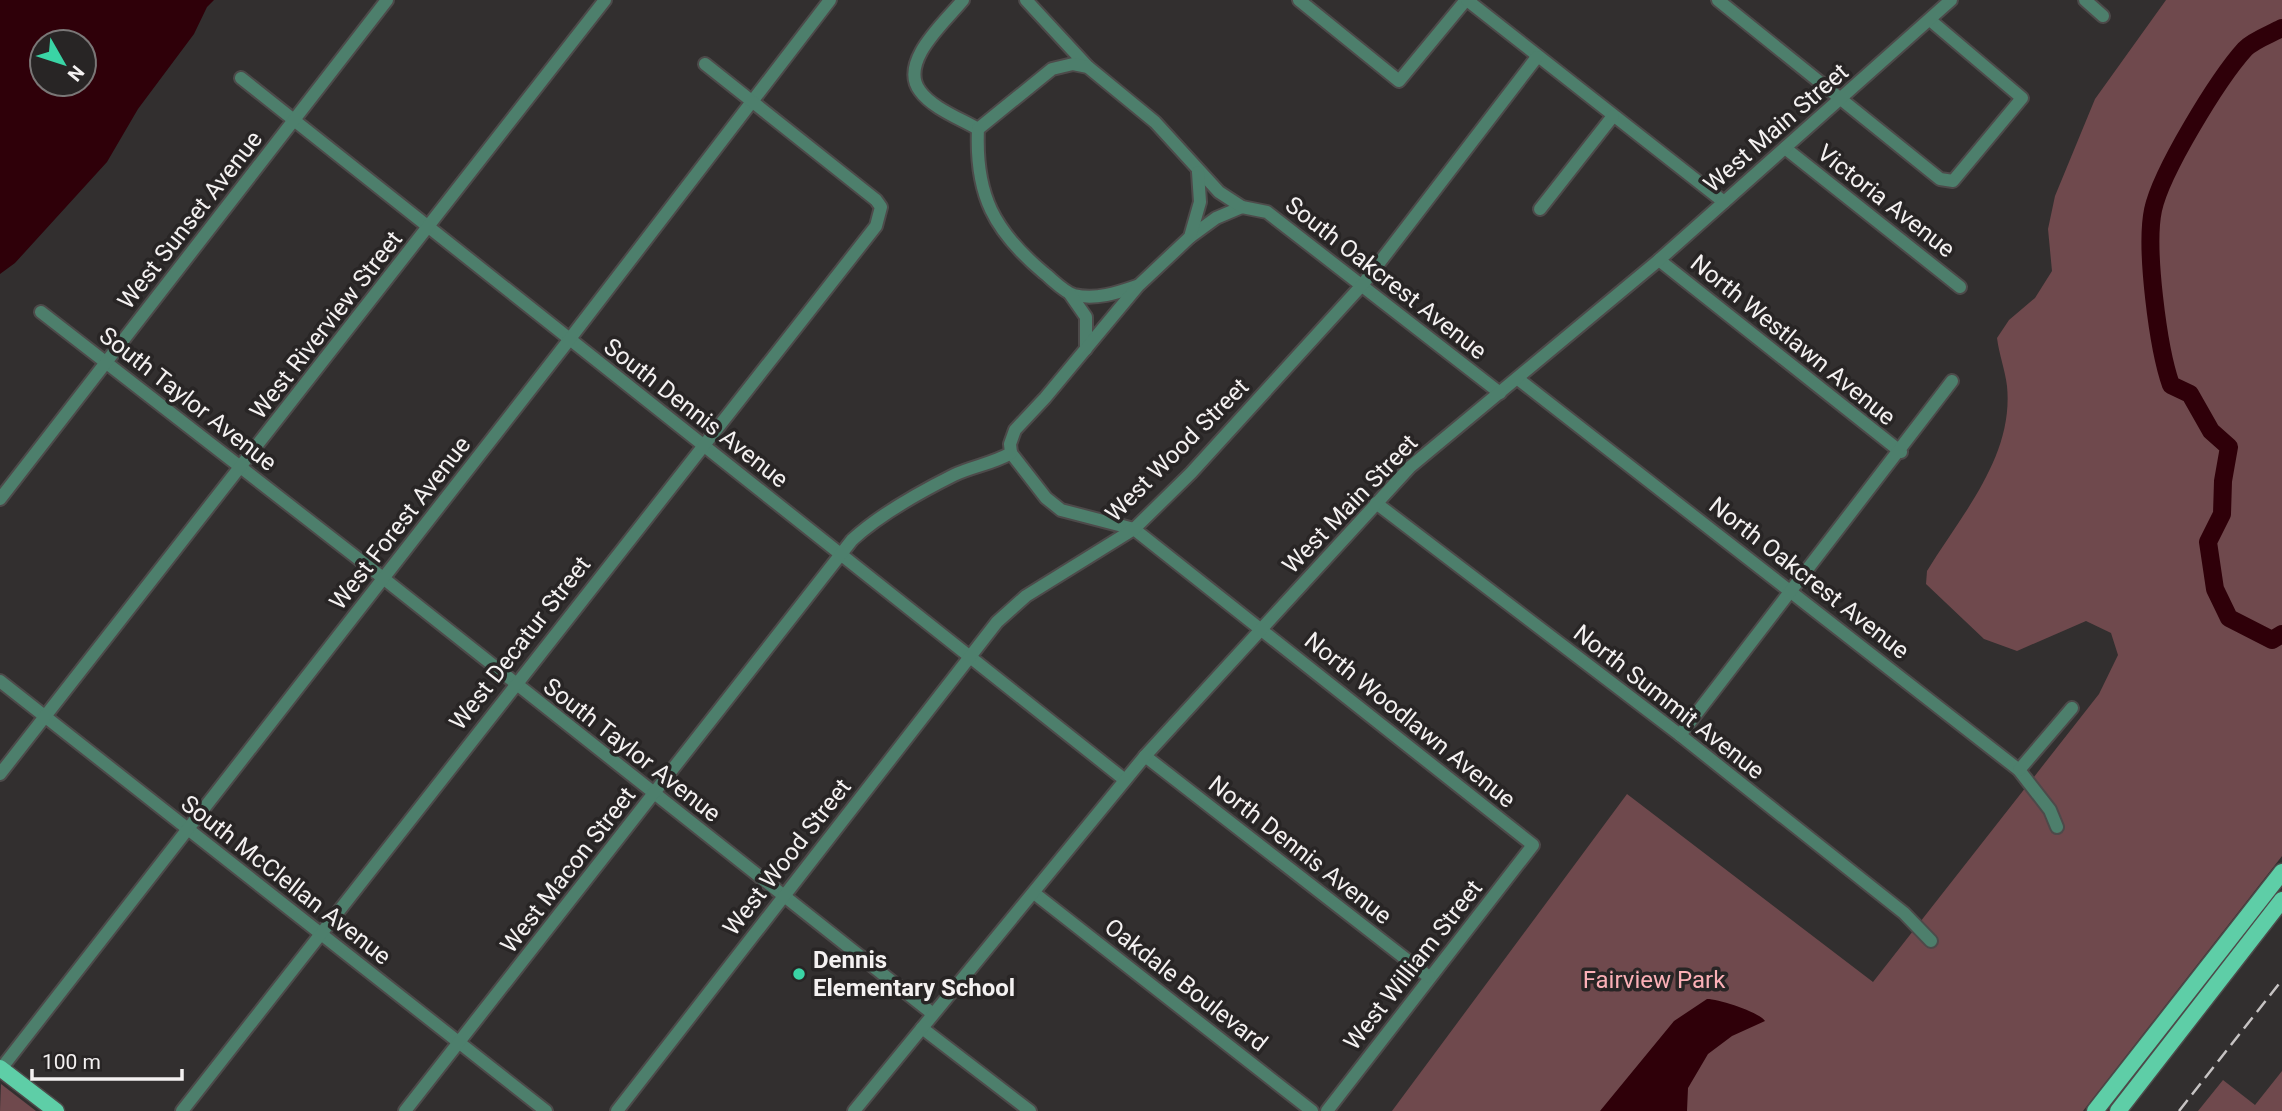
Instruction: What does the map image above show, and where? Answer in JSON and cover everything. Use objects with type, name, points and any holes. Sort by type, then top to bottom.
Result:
[{"type":"main road","points":[[2095,1111],[2282,872]]},
{"type":"main road","points":[[2118,1111],[2282,900]]},
{"type":"main road","points":[[0,1069],[56,1111]]},
{"type":"street","name":"West Sunset Avenue","points":[[0,499],[387,0]]},
{"type":"street","name":"West Riverview Street","points":[[0,774],[606,0]]},
{"type":"street","name":"West Forest Avenue","points":[[0,1069],[569,340],[830,0]]},
{"type":"street","points":[[963,0],[920,55],[914,79],[920,92],[978,129]]},
{"type":"street","points":[[1026,0],[1088,67],[1155,122],[1198,172],[1242,207],[1216,218],[1190,237],[1138,286],[1015,430],[1010,444],[1011,453],[1045,498],[1060,510],[1134,529]]},
{"type":"street","points":[[1299,0],[1399,80],[1466,0],[1724,202]]},
{"type":"street","points":[[1718,0],[1843,98],[1851,108],[1940,179],[1953,181],[2022,98],[1930,20]]},
{"type":"street","points":[[2085,0],[2104,16]]},
{"type":"street","name":"West Main Street","points":[[855,1111],[1144,756],[1426,452],[1518,379],[1659,260],[1930,20],[1945,2]]},
{"type":"street","name":"West Wood Street","points":[[618,1111],[1010,608],[1134,529],[1191,473],[1363,284],[1537,57]]},
{"type":"street","points":[[705,64],[752,100]]},
{"type":"street","points":[[978,129],[1052,69],[1073,64],[1088,67]]},
{"type":"street","name":"South Dennis Avenue","points":[[241,78],[1125,780]]},
{"type":"street","name":"West Decatur Street","points":[[182,1111],[876,226],[881,207],[876,200],[752,100]]},
{"type":"street","points":[[1540,209],[1613,116]]},
{"type":"street","points":[[978,129],[978,175],[986,204],[1032,262],[1070,294],[1086,317],[1086,349]]},
{"type":"street","name":"Victoria Avenue","points":[[1785,148],[1960,286]]},
{"type":"street","points":[[1190,237],[1200,202],[1198,172]]},
{"type":"street","name":"South Oakcrest Avenue","points":[[1242,207],[1268,212],[1500,393]]},
{"type":"street","name":"North Westlawn Avenue","points":[[1659,260],[1901,452]]},
{"type":"street","points":[[1070,294],[1096,296],[1138,286]]},
{"type":"street","name":"South Taylor Avenue","points":[[41,312],[242,467],[514,685],[933,1014]]},
{"type":"street","name":"North Oakcrest Avenue","points":[[1518,379],[2019,769],[2050,810],[2057,827]]},
{"type":"street","points":[[1680,735],[1901,452],[1952,382]]},
{"type":"street","name":"West Macon Street","points":[[405,1111],[842,555],[868,526],[956,474],[991,464],[1011,453]]},
{"type":"street","name":"North Summit Avenue","points":[[1376,503],[1680,735],[1904,913],[1931,941]]},
{"type":"street","name":"North Woodlawn Avenue","points":[[1134,529],[1533,845]]},
{"type":"street","name":"South McClellan Avenue","points":[[0,681],[546,1111]]},
{"type":"street","points":[[2019,769],[2072,708]]},
{"type":"street","name":"North Dennis Avenue","points":[[1144,756],[1429,977]]},
{"type":"street","name":"West William Street","points":[[1327,1111],[1533,845]]},
{"type":"street","name":"Oakdale Boulevard","points":[[1034,893],[1312,1111]]},
{"type":"street","points":[[922,1028],[1030,1111]]},
{"type":"green space","name":"Fairview Park","points":[[2166,0],[2282,0],[2282,856],[2083,1111],[1392,1111],[1627,794],[1873,982],[2099,694],[2118,655],[2111,633],[2086,621],[2017,651],[1984,639],[1926,584],[1927,571],[1969,507],[1994,461],[2007,412],[2007,386],[1997,338],[2009,320],[2035,298],[2052,271],[2048,229],[2055,196],[2095,99]]},
{"type":"green space","points":[[2282,1071],[2282,1111],[2198,1111],[2223,1080],[2255,1105]]},
{"type":"green space","points":[[1,1084],[36,1111],[0,1111]]},
{"type":"shaded area","points":[[0,0],[214,0],[207,7],[194,34],[138,109],[107,162],[15,263],[0,274]]},
{"type":"shaded area","points":[[1707,999],[1738,1007],[1765,1021],[1732,1036],[1708,1054],[1688,1088],[1687,1111],[1600,1111],[1674,1021]]},
{"type":"waterway","points":[[2282,28],[2245,49],[2220,81],[2167,173],[2158,193],[2151,227],[2157,323],[2171,385],[2190,394],[2211,431],[2229,447],[2223,481],[2222,514],[2208,542],[2215,589],[2229,618],[2272,640],[2282,634]]},
{"type":"railway","points":[[2179,1111],[2282,980]]},
{"type":"place","name":"Dennis Elementary School","points":[[799,974]]}]
